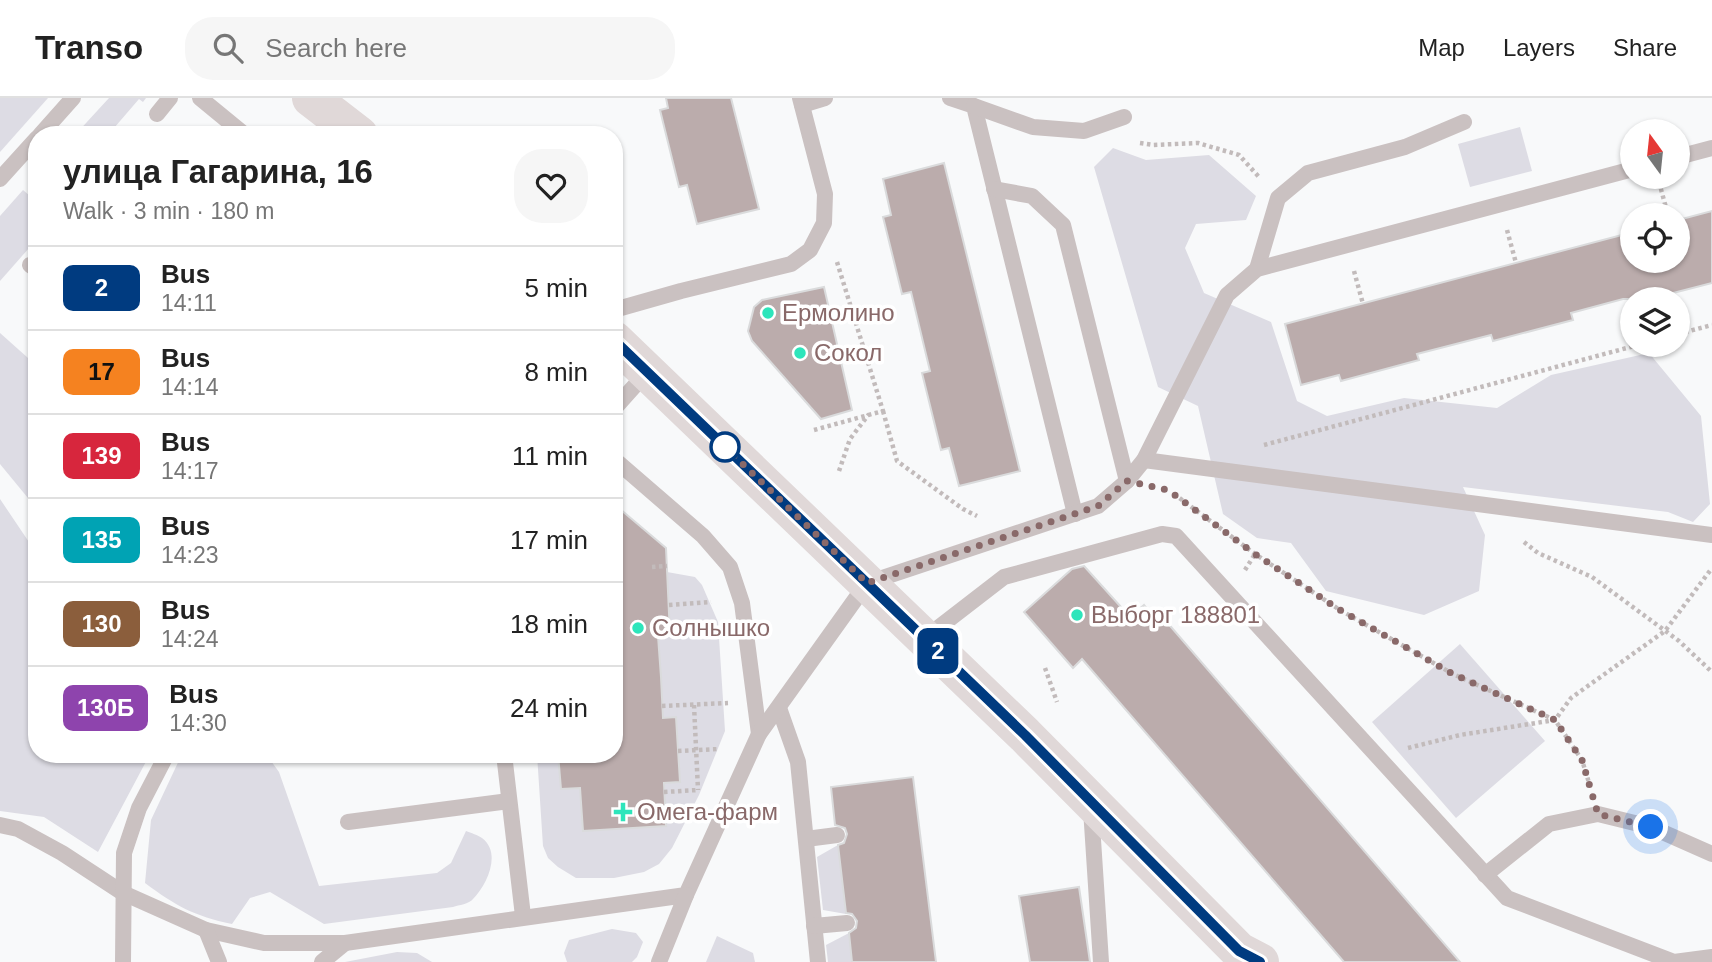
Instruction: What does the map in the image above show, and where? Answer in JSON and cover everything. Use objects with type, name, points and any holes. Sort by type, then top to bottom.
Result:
[{"type":"main road","points":[[311,98],[347,126]]},
{"type":"main road","points":[[623,349],[1025,735],[1090,803],[1249,957]]},
{"type":"lane","points":[[48,126],[73,98]]},
{"type":"lane","points":[[157,114],[170,98]]},
{"type":"lane","points":[[200,98],[234,126]]},
{"type":"lane","points":[[623,307],[791,264],[810,250],[824,223],[825,194],[801,101],[825,98]]},
{"type":"lane","points":[[950,98],[1033,127],[1084,131],[1124,117]]},
{"type":"lane","points":[[974,106],[1075,514]]},
{"type":"lane","points":[[1257,269],[1278,198],[1308,173],[1405,147],[1464,122]]},
{"type":"lane","points":[[0,179],[28,148]]},
{"type":"lane","points":[[1690,154],[1712,148]]},
{"type":"lane","points":[[659,962],[685,895],[759,734],[867,583],[1098,506],[1127,481],[1144,460],[1227,295],[1257,269],[1620,172]]},
{"type":"lane","points":[[994,189],[1032,196],[1063,225],[1127,481]]},
{"type":"lane","points":[[623,399],[647,372]]},
{"type":"lane","points":[[1144,460],[1712,535]]},
{"type":"lane","points":[[623,467],[703,536],[730,568],[742,603],[759,734]]},
{"type":"lane","points":[[925,638],[1004,577],[1162,534],[1177,536],[1507,898],[1674,961],[1712,957]]},
{"type":"lane","points":[[779,708],[798,762],[818,962]]},
{"type":"lane","points":[[123,962],[124,853],[139,808],[162,763]]},
{"type":"lane","points":[[505,763],[523,916]]},
{"type":"lane","points":[[348,822],[509,801]]},
{"type":"lane","points":[[1090,803],[1101,962]]},
{"type":"lane","points":[[1485,875],[1549,824],[1598,814],[1651,827],[1712,854]]},
{"type":"lane","points":[[0,825],[18,829],[62,853],[123,893],[206,930],[264,943],[345,943],[685,895]]},
{"type":"lane","points":[[806,839],[836,835]]},
{"type":"lane","points":[[814,926],[847,923]]},
{"type":"lane","points":[[206,930],[219,962]]},
{"type":"lane","points":[[322,962],[345,943]]},
{"type":"path","points":[[1084,131],[1153,145],[1198,143],[1239,155],[1278,198]]},
{"type":"path","points":[[824,223],[897,461],[963,509],[1012,534]]},
{"type":"path","points":[[1690,331],[1712,325]]},
{"type":"path","points":[[1252,448],[1620,350]]},
{"type":"path","points":[[814,430],[883,411]]},
{"type":"path","points":[[839,471],[850,439],[869,414]]},
{"type":"path","points":[[1127,481],[1168,490],[1255,554],[1340,610],[1453,674],[1555,720],[1582,760],[1598,814]]},
{"type":"path","points":[[1474,503],[1538,552],[1592,578],[1664,631],[1712,671]]},
{"type":"path","points":[[652,567],[667,566]]},
{"type":"path","points":[[1377,755],[1460,735],[1555,720],[1571,698],[1664,631],[1712,568]]},
{"type":"path","points":[[668,605],[719,601]]},
{"type":"path","points":[[1045,668],[1057,702]]},
{"type":"path","points":[[662,706],[731,703]]},
{"type":"path","points":[[694,705],[698,790]]},
{"type":"path","points":[[678,751],[724,749]]},
{"type":"path","points":[[664,792],[708,790]]},
{"type":"shaded area","points":[[0,98],[48,98],[0,152]]},
{"type":"shaded area","points":[[109,98],[146,98],[143,102],[139,99],[116,126],[83,126]]},
{"type":"shaded area","points":[[1520,127],[1532,171],[1470,187],[1458,144]]},
{"type":"shaded area","points":[[1113,148],[1146,160],[1209,155],[1256,196],[1246,220],[1196,224],[1185,248],[1204,293],[1271,322],[1297,401],[1327,416],[1404,398],[1497,408],[1551,375],[1631,357],[1652,357],[1701,416],[1710,504],[1693,522],[1668,512],[1463,487],[1485,535],[1479,591],[1424,615],[1326,591],[1291,543],[1257,538],[1223,514],[1198,406],[1158,387],[1094,167]]},
{"type":"shaded area","points":[[23,190],[28,194],[28,249],[0,281],[0,216]]},
{"type":"shaded area","points":[[0,333],[28,358],[28,498],[0,464]]},
{"type":"shaded area","points":[[0,499],[28,541],[28,763],[145,763],[98,852],[44,817],[0,811]]},
{"type":"shaded area","points":[[667,572],[695,577],[702,585],[718,622],[725,731],[699,795],[672,848],[659,864],[644,872],[614,878],[576,878],[548,858],[543,846],[538,763],[559,763],[561,789],[580,788],[583,831],[666,826],[664,783],[680,782],[676,717],[663,718],[658,636],[670,635]]},
{"type":"shaded area","points":[[1460,644],[1545,741],[1456,818],[1372,722]]},
{"type":"shaded area","points":[[178,763],[272,763],[279,772],[319,886],[437,873],[451,863],[466,831],[488,844],[492,860],[487,878],[473,899],[453,907],[324,924],[270,892],[250,898],[232,924],[196,914],[145,883],[151,820]]},
{"type":"shaded area","points":[[838,845],[846,914],[823,910],[817,857]]},
{"type":"shaded area","points":[[612,929],[636,933],[643,942],[632,962],[567,962],[564,953],[569,940]]},
{"type":"shaded area","points":[[849,933],[852,962],[828,962],[826,945]]},
{"type":"shaded area","points":[[717,936],[753,953],[755,962],[706,962]]},
{"type":"shaded area","points":[[397,952],[417,953],[432,962],[345,962]]},
{"type":"building","points":[[666,98],[731,98],[759,209],[697,224],[687,185],[679,187],[660,110],[668,108]]},
{"type":"building","points":[[944,163],[1020,471],[959,486],[949,448],[941,450],[922,373],[930,371],[911,292],[902,294],[883,217],[891,215],[883,179]]},
{"type":"building","points":[[1712,211],[1712,283],[1690,289],[1620,287],[1620,300],[1571,313],[1573,320],[1493,341],[1491,335],[1417,354],[1419,360],[1341,381],[1339,375],[1301,385],[1285,324],[1620,235],[1620,273],[1690,273],[1690,217]]},
{"type":"building","points":[[824,287],[852,410],[821,419],[752,341],[748,331],[754,307],[762,300]]},
{"type":"building","points":[[623,512],[666,548],[670,635],[658,636],[663,718],[676,717],[680,782],[664,783],[666,826],[583,831],[580,788],[561,789],[559,763],[623,763]]},
{"type":"building","points":[[1084,566],[1130,617],[1144,605],[1154,617],[1159,613],[1460,962],[1344,962],[1082,659],[1073,668],[1024,612],[1072,569]]},
{"type":"building","points":[[913,777],[936,962],[852,962],[849,933],[856,928],[857,921],[852,914],[846,913],[838,845],[844,843],[847,834],[845,828],[835,825],[831,787]]},
{"type":"building","points":[[1079,887],[1090,962],[1030,962],[1019,896]]},
{"type":"bus line","name":"2","points":[[623,349],[1025,735],[1239,951],[1260,962]]},
{"type":"place","name":"Ермолино","points":[[768,313]]},
{"type":"place","name":"Сокол","points":[[800,353]]},
{"type":"place","name":"Выборг 188801","points":[[1077,615]]},
{"type":"place","name":"Солнышко","points":[[638,628]]},
{"type":"place","name":"Омега-фарм","points":[[623,812]]},
{"type":"route","points":[[725,447],[867,583],[1098,506],[1127,481],[1168,490],[1255,554],[1340,610],[1453,674],[1555,720],[1582,760],[1598,814],[1651,827]]}]
